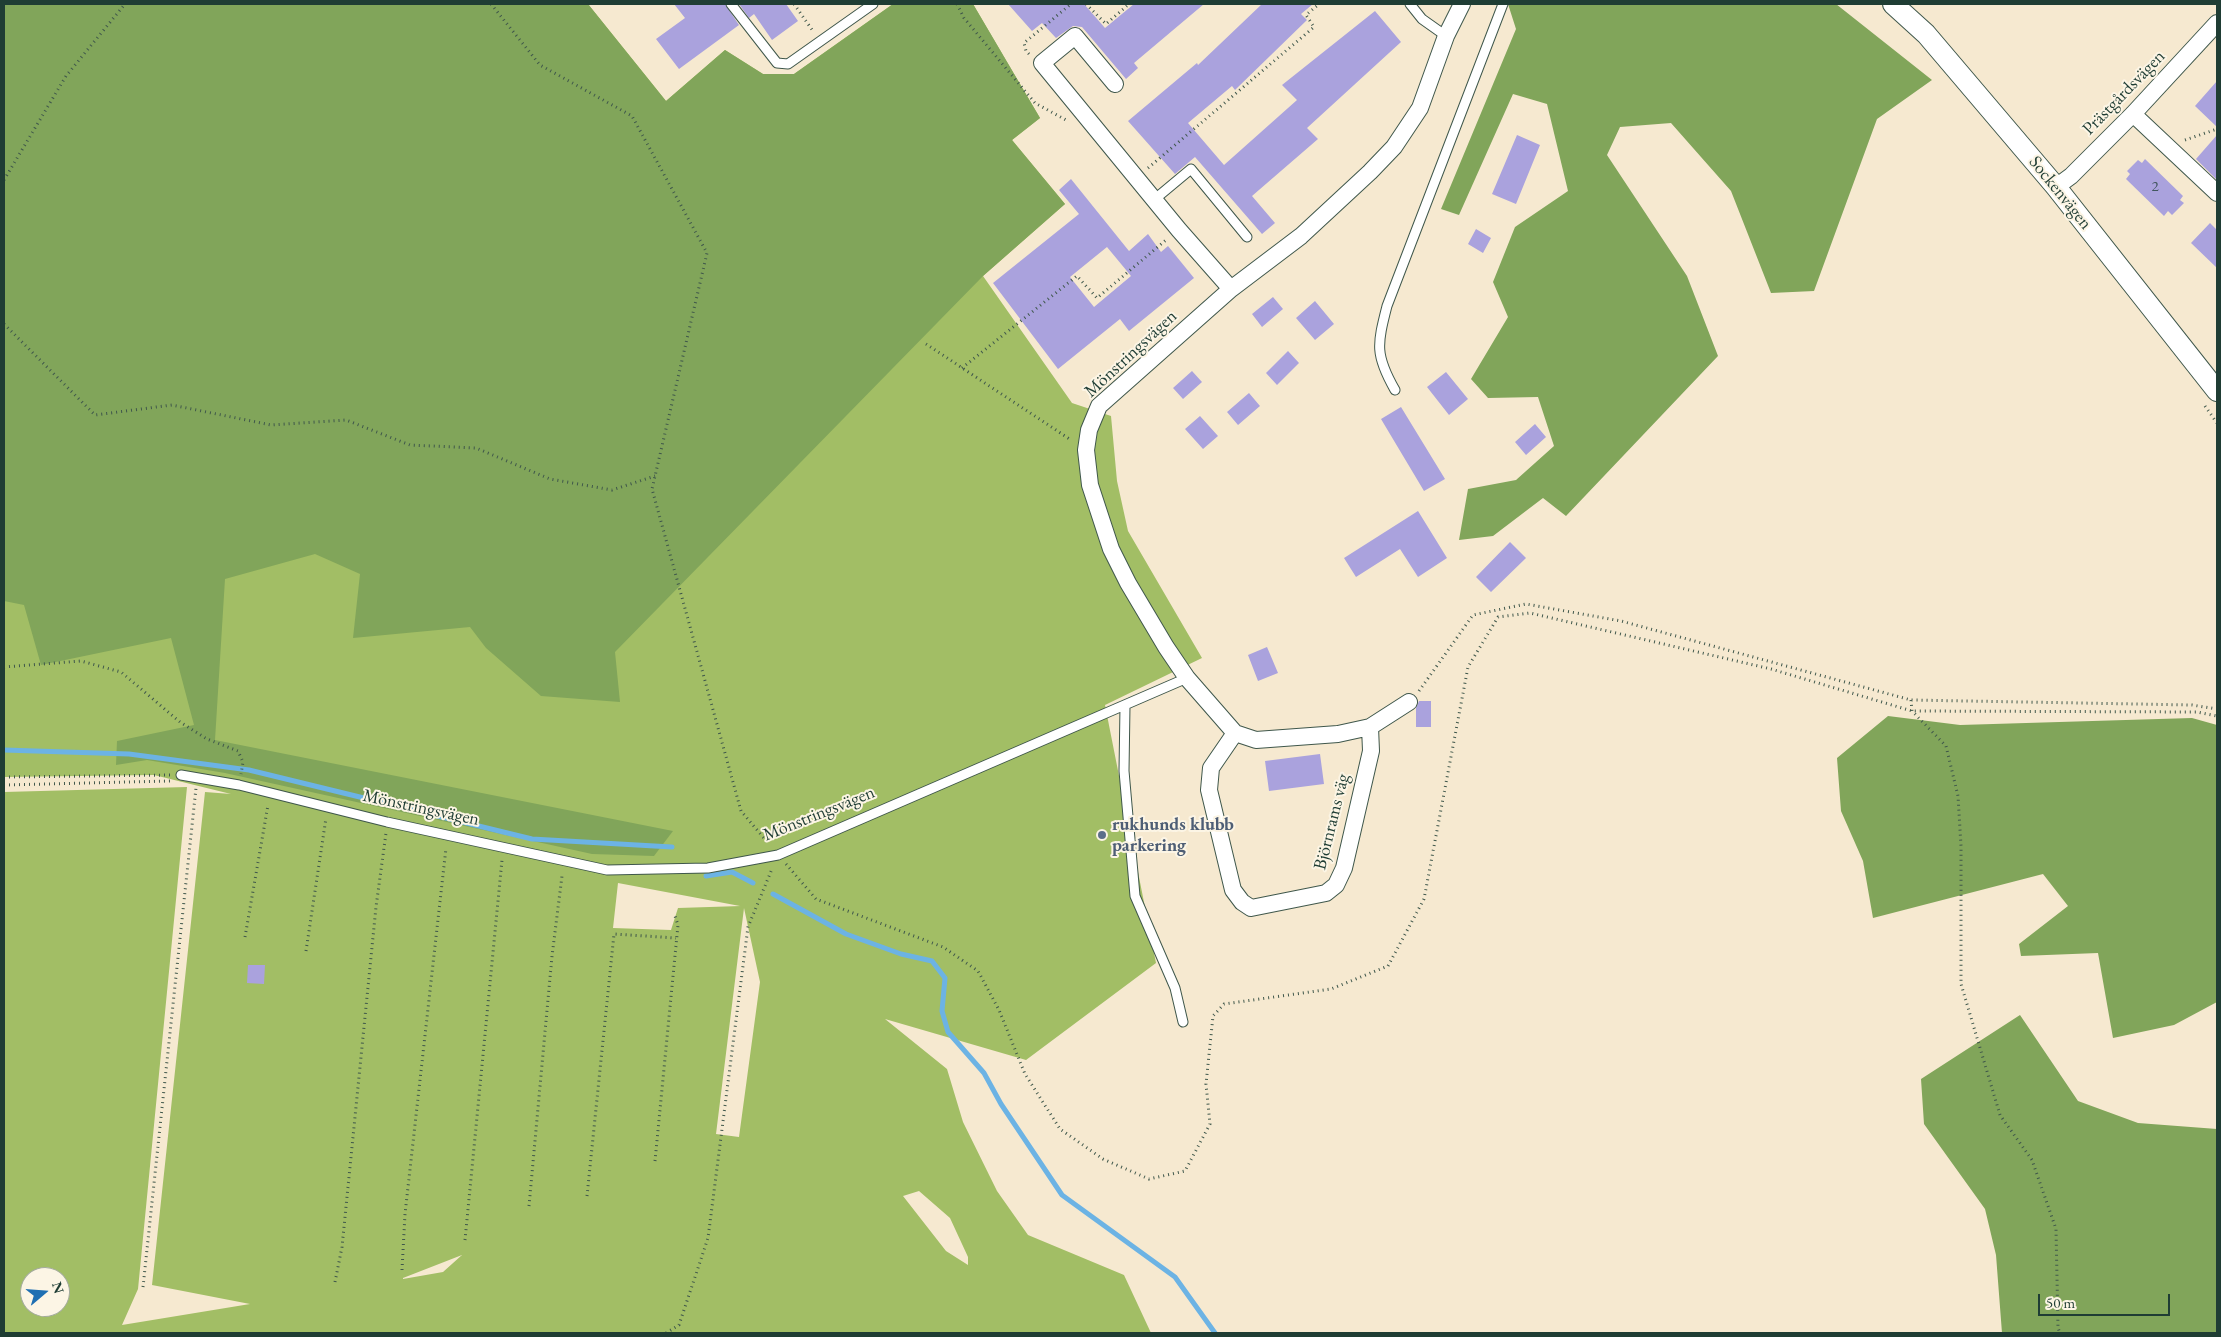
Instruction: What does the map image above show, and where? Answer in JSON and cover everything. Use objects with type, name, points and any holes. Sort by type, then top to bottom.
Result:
[{"type":"street","name":"Mönstringsvägen","points":[[1235,733],[1187,678],[1128,583],[1111,549],[1090,485],[1086,450],[1089,430],[1099,406],[1231,289],[1301,236],[1394,147],[1420,108],[1446,36],[1462,4]]},
{"type":"street","name":"Sockenvägen","points":[[1893,4],[1926,34],[2056,187],[2217,391]]},
{"type":"street","name":"Prästgårdsvägen","points":[[2056,187],[2071,176],[2133,114],[2217,22]]},
{"type":"street","points":[[1115,84],[1075,36],[1042,63],[1231,289]]},
{"type":"street","points":[[2133,114],[2217,193]]},
{"type":"street","points":[[1235,733],[1256,740],[1338,734],[1370,727],[1409,702]]},
{"type":"street","name":"Björnrams väg","points":[[1235,733],[1211,768],[1209,790],[1233,890],[1242,902],[1251,908],[1326,893],[1336,885],[1344,868],[1371,751],[1370,727]]},
{"type":"lane","points":[[731,4],[777,63],[788,64],[873,4]]},
{"type":"lane","points":[[1410,4],[1422,19],[1446,36]]},
{"type":"lane","points":[[1395,390],[1382,367],[1379,348],[1387,306],[1503,4]]},
{"type":"lane","points":[[1155,199],[1191,169],[1248,237]]},
{"type":"lane","name":"Mönstringsvägen","points":[[181,774],[270,792],[327,808],[447,836],[504,846],[607,870],[708,868],[778,854],[1187,678]]},
{"type":"lane","points":[[1125,706],[1124,771],[1134,896],[1175,988],[1183,1022]]},
{"type":"path","points":[[4,180],[66,76],[124,4]]},
{"type":"path","points":[[490,4],[540,65],[632,116],[706,253],[652,490],[741,811],[816,899],[943,947],[978,971],[999,1010],[1025,1074],[1060,1129],[1103,1159],[1149,1180],[1185,1171],[1210,1124],[1206,1084],[1213,1016],[1224,1004],[1331,989],[1388,966],[1424,899],[1468,667],[1498,617],[1530,613],[1771,669],[1912,711],[2198,712],[2217,716]]},
{"type":"path","points":[[794,4],[820,42]]},
{"type":"path","points":[[957,4],[964,18],[1035,103],[1066,120],[1096,128]]},
{"type":"path","points":[[1042,63],[1026,51],[1024,43],[1071,4]]},
{"type":"path","points":[[1086,4],[1106,24],[1129,4]]},
{"type":"path","points":[[1136,177],[1314,27],[1306,15],[1319,4]]},
{"type":"path","points":[[2173,151],[2187,138],[2217,129]]},
{"type":"path","points":[[962,368],[1078,276],[1097,298],[1168,238]]},
{"type":"path","points":[[4,324],[95,415],[172,405],[271,425],[346,420],[410,445],[476,448],[550,479],[612,490],[655,476]]},
{"type":"path","points":[[926,344],[1086,450]]},
{"type":"path","points":[[1409,702],[1425,684],[1474,615],[1526,604],[1621,622],[1911,700],[2192,705],[2217,709]]},
{"type":"path","points":[[4,667],[81,661],[121,672],[180,722],[207,739],[238,751],[243,762],[241,774]]},
{"type":"path","points":[[1911,700],[1912,711],[1946,746],[1958,796],[1961,984],[2000,1115],[2032,1160],[2056,1229],[2058,1328],[2060,1333]]},
{"type":"path","points":[[4,777],[181,774]]},
{"type":"path","points":[[4,785],[173,781],[181,774]]},
{"type":"path","points":[[143,1288],[197,776]]},
{"type":"path","points":[[245,937],[270,792]]},
{"type":"path","points":[[306,951],[327,808]]},
{"type":"path","points":[[335,1282],[342,1247],[376,907],[387,822]]},
{"type":"path","points":[[402,1270],[405,1214],[447,836]]},
{"type":"path","points":[[465,1240],[504,846]]},
{"type":"path","points":[[666,1333],[679,1325],[708,1238],[748,927],[778,854]]},
{"type":"path","points":[[529,1206],[552,956],[562,876]]},
{"type":"path","points":[[655,1161],[678,925],[674,913]]},
{"type":"path","points":[[587,1196],[614,934],[676,938]]},
{"type":"green space","points":[[4,4],[588,4],[666,101],[725,50],[763,74],[794,74],[893,4],[973,4],[1040,118],[1012,140],[1065,204],[983,276],[1072,403],[1111,416],[1117,481],[1128,531],[1202,658],[1105,705],[1156,963],[1026,1060],[885,1019],[947,1069],[963,1122],[997,1191],[1028,1235],[1124,1275],[1151,1333],[4,1333],[4,792],[187,787],[138,1289],[122,1325],[250,1304],[152,1285],[205,792],[231,794],[154,775],[4,777]],"holes":[[[618,883],[741,906],[678,908],[671,930],[613,928]],[[744,908],[760,982],[739,1137],[716,1134]],[[919,1191],[950,1218],[968,1257],[968,1265],[946,1251],[903,1196]],[[462,1255],[443,1272],[403,1278]]]},
{"type":"green space","points":[[4,4],[588,4],[666,101],[725,50],[763,74],[794,74],[893,4],[973,4],[1040,118],[1012,140],[1065,204],[983,276],[615,652],[620,702],[541,696],[486,648],[470,627],[353,638],[360,574],[315,554],[225,579],[215,740],[673,831],[654,856],[592,854],[225,773],[147,760],[116,765],[117,741],[194,725],[171,638],[41,665],[24,605],[4,601]]},
{"type":"green space","points":[[1508,4],[1836,4],[1932,80],[1877,119],[1814,291],[1771,293],[1731,191],[1671,123],[1620,127],[1607,155],[1687,276],[1718,356],[1566,516],[1543,498],[1493,536],[1459,540],[1468,489],[1516,480],[1554,446],[1538,397],[1488,398],[1471,379],[1508,317],[1493,282],[1515,227],[1568,191],[1547,104],[1513,94],[1459,215],[1441,209],[1516,29]]},
{"type":"green space","points":[[1888,716],[1960,725],[2192,718],[2217,725],[2217,1002],[2174,1025],[2113,1038],[2098,953],[2021,956],[2019,944],[2068,906],[2043,874],[1873,918],[1863,861],[1841,811],[1837,758]]},
{"type":"green space","points":[[2020,1015],[2078,1101],[2138,1123],[2217,1129],[2217,1333],[2002,1333],[1996,1255],[1985,1209],[1924,1124],[1921,1079]]},
{"type":"building","points":[[674,4],[725,4],[739,25],[679,69],[656,39],[685,18]]},
{"type":"building","points":[[739,4],[786,4],[798,21],[772,40],[754,14],[749,18]]},
{"type":"building","points":[[1008,4],[1084,4],[1105,28],[1134,4],[1204,4],[1134,63],[1138,68],[1126,79],[1082,27],[1073,26],[1056,38],[1042,23],[1032,31]]},
{"type":"building","points":[[1262,4],[1313,4],[1301,14],[1307,20],[1235,90],[1232,86],[1188,123],[1224,165],[1297,100],[1282,85],[1375,11],[1401,42],[1307,128],[1318,139],[1252,196],[1275,223],[1262,234],[1195,157],[1175,174],[1128,121],[1197,63],[1198,65]]},
{"type":"building","points":[[2217,81],[2217,127],[2195,106]]},
{"type":"building","points":[[1517,135],[1540,145],[1516,204],[1492,194]]},
{"type":"building","points":[[2217,135],[2217,180],[2196,159]]},
{"type":"building","points":[[2145,159],[2183,196],[2180,200],[2184,203],[2172,215],[2168,211],[2164,216],[2126,179],[2130,174],[2127,171],[2138,160],[2142,163]]},
{"type":"building","points":[[1071,179],[1129,251],[1148,234],[1161,252],[1168,246],[1194,278],[1129,331],[1120,319],[1058,369],[993,283],[1079,214],[1059,190]],"holes":[[[1107,247],[1131,276],[1094,307],[1070,277]]]},
{"type":"building","points":[[2210,223],[2217,230],[2217,268],[2191,243]]},
{"type":"building","points":[[1476,229],[1491,238],[1483,253],[1468,244]]},
{"type":"building","points":[[1273,297],[1283,309],[1262,327],[1252,314]]},
{"type":"building","points":[[1315,301],[1334,324],[1315,340],[1296,318]]},
{"type":"building","points":[[1288,351],[1299,363],[1277,385],[1266,373]]},
{"type":"building","points":[[1192,371],[1202,382],[1183,399],[1173,388]]},
{"type":"building","points":[[1446,372],[1468,399],[1449,415],[1427,387]]},
{"type":"building","points":[[1249,393],[1260,406],[1238,425],[1227,412]]},
{"type":"building","points":[[1401,407],[1445,479],[1424,491],[1381,419]]},
{"type":"building","points":[[1200,416],[1218,436],[1203,449],[1185,429]]},
{"type":"building","points":[[1535,424],[1546,437],[1526,455],[1515,442]]},
{"type":"building","points":[[1418,511],[1447,558],[1418,577],[1400,549],[1356,577],[1344,558]]},
{"type":"building","points":[[1510,542],[1526,558],[1491,592],[1476,577]]},
{"type":"building","points":[[1267,647],[1278,673],[1258,681],[1248,655]]},
{"type":"building","points":[[1419,701],[1431,701],[1431,727],[1416,727],[1416,708]]},
{"type":"building","points":[[1320,754],[1324,784],[1269,791],[1265,761]]},
{"type":"building","points":[[248,965],[265,965],[264,984],[247,983]]},
{"type":"waterway","points":[[4,750],[129,754],[249,770],[532,839],[672,847]]},
{"type":"waterway","points":[[706,876],[732,872],[753,883]]},
{"type":"waterway","points":[[773,894],[846,934],[901,954],[932,961],[945,978],[942,1011],[948,1032],[984,1073],[1001,1104],[1062,1195],[1175,1277],[1215,1333]]},
{"type":"place","name":"rukhunds klubb parkering","points":[[1102,835]]}]
